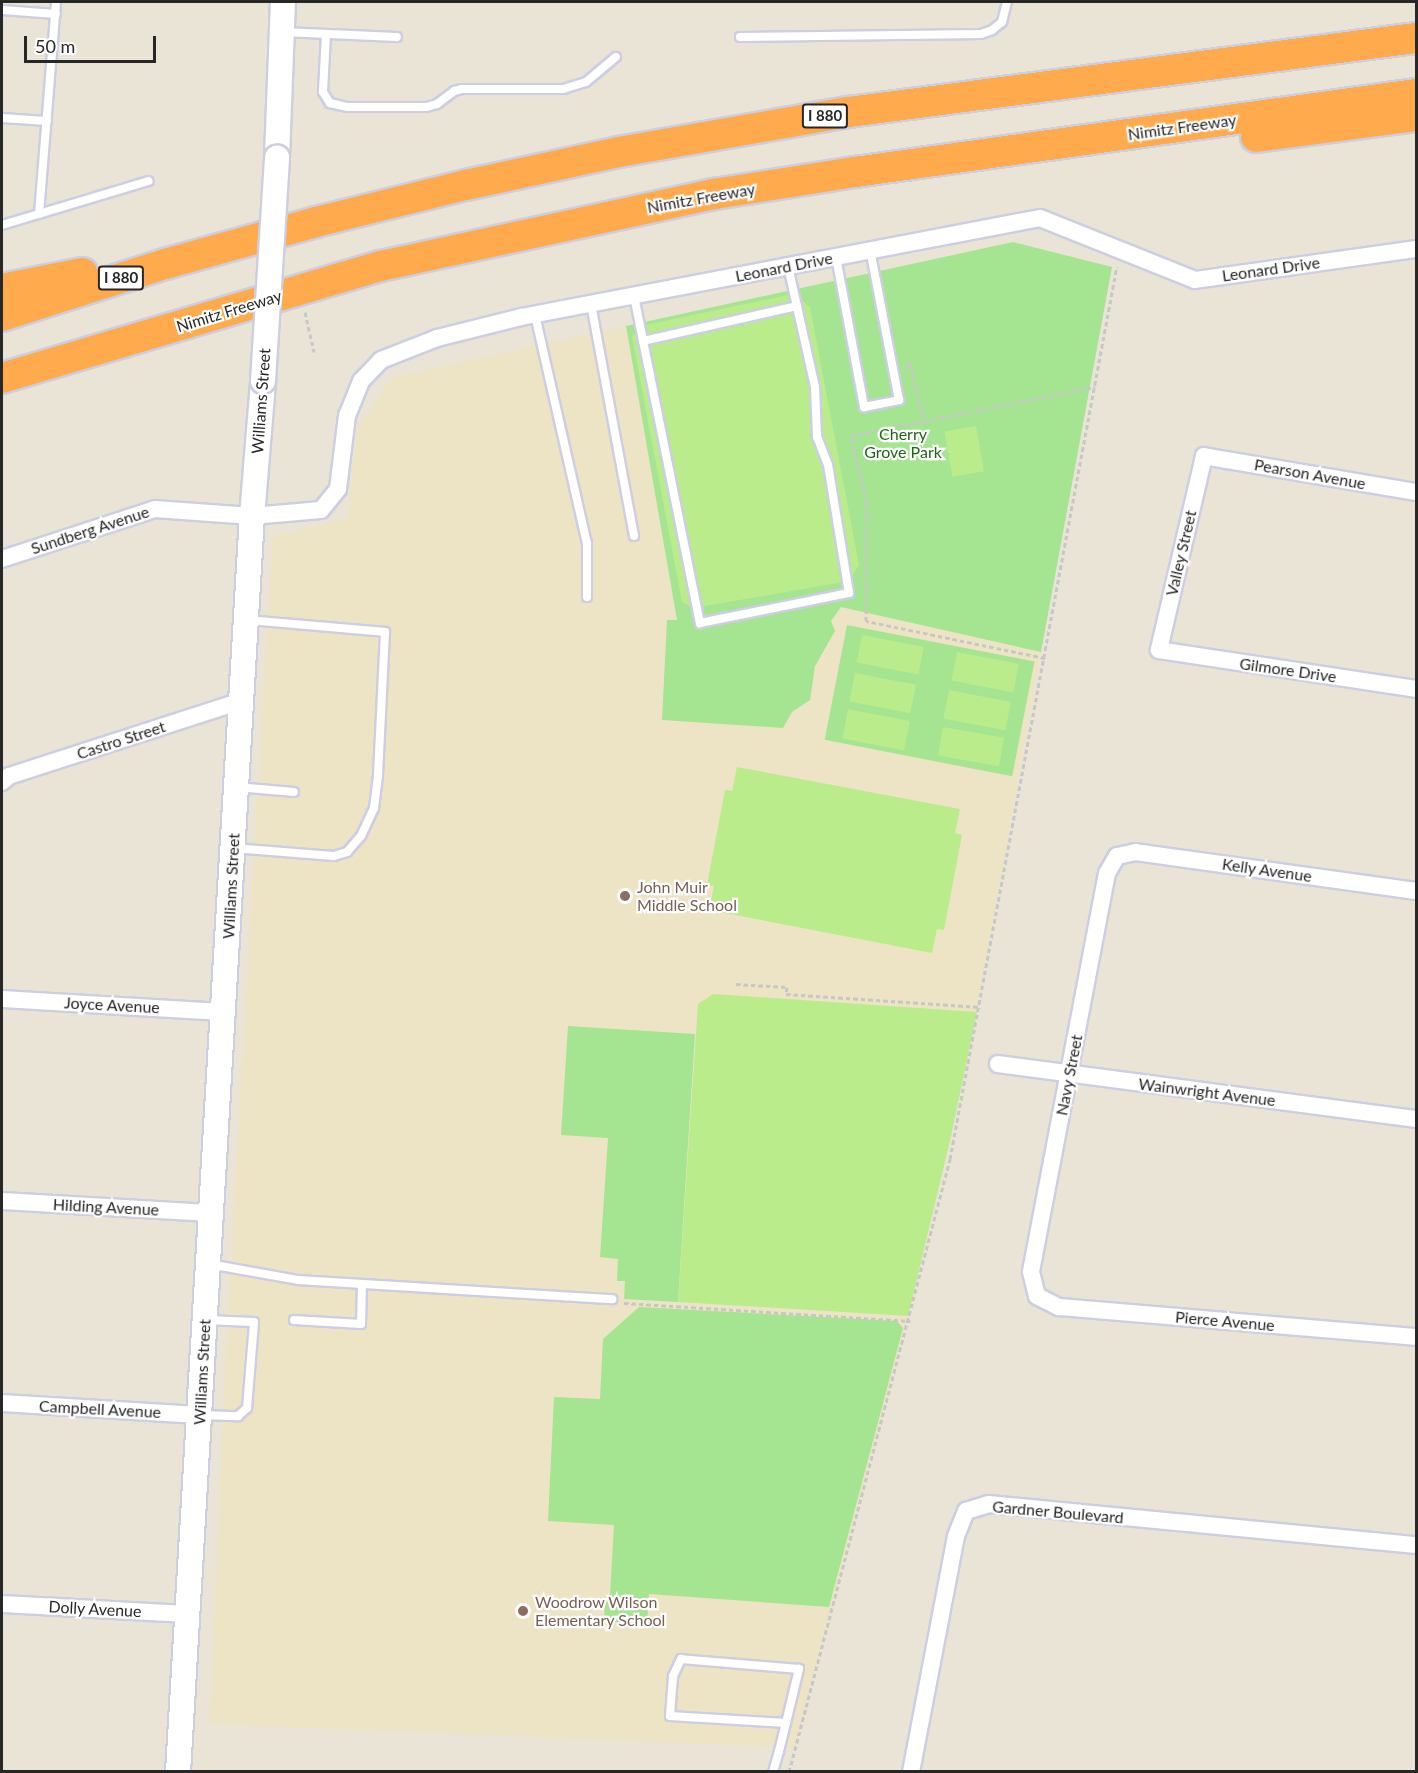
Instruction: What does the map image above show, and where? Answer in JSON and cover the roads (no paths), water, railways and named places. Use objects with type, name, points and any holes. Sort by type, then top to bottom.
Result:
[{"type":"highway","name":"I 880","points":[[2,316],[241,242],[499,177],[762,126],[1416,38]]},
{"type":"highway","name":"Nimitz Freeway","points":[[2,378],[381,266],[714,194],[1416,94]]},
{"type":"highway","points":[[1004,152],[1167,149],[1416,116]]},
{"type":"highway","points":[[2,289],[241,242]]},
{"type":"street","name":"Williams Street","points":[[178,1772],[252,516],[277,157],[283,2]]},
{"type":"street","name":"Leonard Drive","points":[[252,516],[321,510],[338,489],[348,416],[361,381],[381,360],[437,338],[535,315],[1040,218],[1195,280],[1416,249]]},
{"type":"street","name":"Pearson Avenue","points":[[1204,456],[1416,492]]},
{"type":"street","name":"Valley Street","points":[[1159,651],[1204,456]]},
{"type":"street","name":"Sundberg Avenue","points":[[2,559],[155,509],[252,516]]},
{"type":"street","name":"Gilmore Drive","points":[[1159,651],[1416,689]]},
{"type":"street","name":"Castro Street","points":[[2,782],[9,776],[241,701]]},
{"type":"street","name":"Kelly Avenue","points":[[1117,856],[1136,852],[1416,891]]},
{"type":"street","name":"Navy Street","points":[[1036,1296],[1031,1272],[1107,873],[1117,856]]},
{"type":"street","name":"Joyce Avenue","points":[[2,999],[223,1012]]},
{"type":"street","name":"Wainwright Avenue","points":[[998,1064],[1416,1119]]},
{"type":"street","name":"Hilding Avenue","points":[[2,1202],[211,1213]]},
{"type":"street","name":"Pierce Avenue","points":[[1036,1296],[1059,1308],[1416,1337]]},
{"type":"street","name":"Campbell Avenue","points":[[2,1403],[199,1415]]},
{"type":"street","name":"Gardner Boulevard","points":[[911,1772],[956,1536],[966,1511],[989,1504],[1416,1545]]},
{"type":"street","name":"Dolly Avenue","points":[[2,1604],[188,1614]]},
{"type":"lane","points":[[39,214],[57,2]]},
{"type":"lane","points":[[740,37],[981,34],[1002,22],[1007,2]]},
{"type":"lane","points":[[2,9],[56,14]]},
{"type":"lane","points":[[282,32],[397,37]]},
{"type":"lane","points":[[326,34],[323,92],[330,103],[348,107],[426,107],[437,104],[454,91],[462,89],[562,88],[586,82],[616,57]]},
{"type":"lane","points":[[2,118],[47,121]]},
{"type":"lane","points":[[2,225],[149,181]]},
{"type":"lane","points":[[836,257],[864,407],[899,400],[870,250]]},
{"type":"lane","points":[[634,296],[700,623],[849,593],[828,465],[817,437],[816,387],[788,266]]},
{"type":"lane","points":[[591,304],[634,536]]},
{"type":"lane","points":[[643,341],[797,306]]},
{"type":"lane","points":[[535,315],[587,543],[587,597]]},
{"type":"lane","points":[[233,848],[334,856],[347,852],[361,836],[374,808],[378,775],[386,632],[246,620]]},
{"type":"lane","points":[[236,787],[294,792]]},
{"type":"lane","points":[[208,1263],[298,1280],[612,1299]]},
{"type":"lane","points":[[294,1320],[361,1324],[362,1284]]},
{"type":"lane","points":[[199,1415],[238,1416],[247,1408],[254,1322],[205,1320]]},
{"type":"lane","points":[[773,1772],[786,1722],[799,1669],[681,1659],[673,1676],[670,1716],[786,1722]]},
{"type":"place","name":"John Muir Middle School","points":[[625,896]]},
{"type":"place","name":"Woodrow Wilson Elementary School","points":[[523,1611]]},
{"type":"park label","name":"Cherry Grove Park","points":[[903,443]]}]
